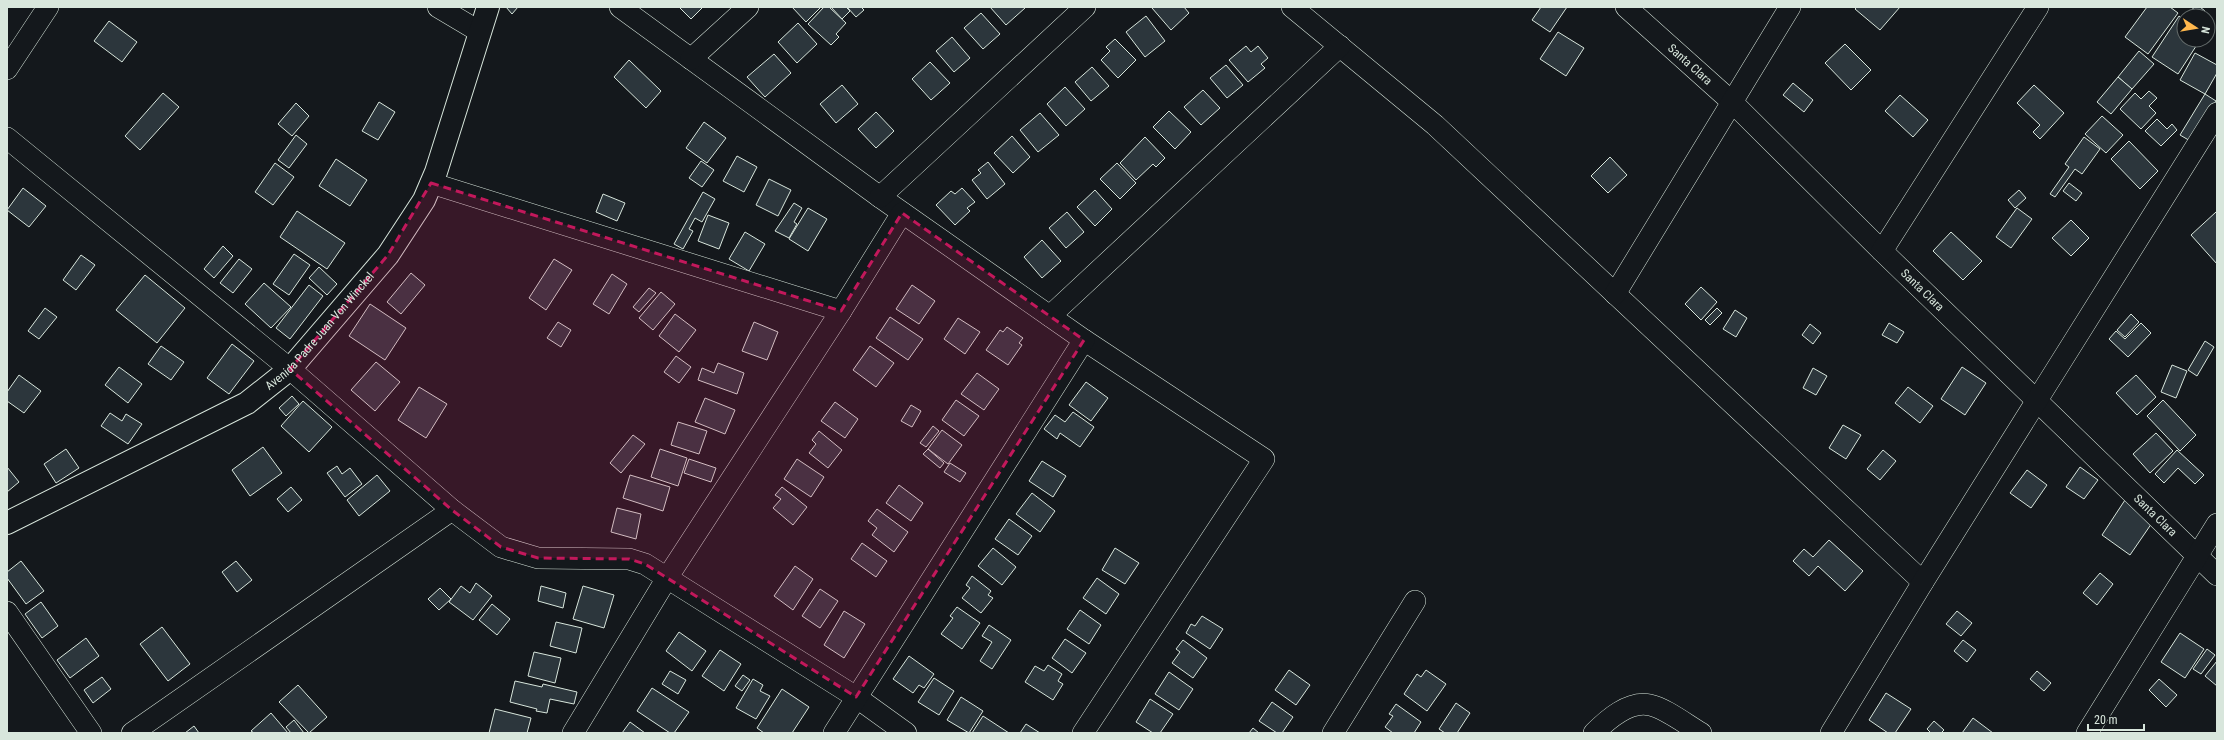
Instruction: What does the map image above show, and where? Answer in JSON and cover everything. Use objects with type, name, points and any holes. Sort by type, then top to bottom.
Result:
[{"type":"main road","name":"Avenida Padre Juan Von Winckel","points":[[7,523],[247,403],[290,369],[388,255],[424,200],[431,183],[488,7]]},
{"type":"street","points":[[7,69],[48,7]]},
{"type":"street","points":[[438,7],[480,32]]},
{"type":"street","points":[[620,7],[902,213],[1084,340],[1264,458],[1083,733]]},
{"type":"street","points":[[691,59],[748,7]]},
{"type":"street","points":[[880,197],[1085,7]]},
{"type":"street","points":[[1292,7],[1435,125],[1923,582]]},
{"type":"street","name":"Santa Clara","points":[[1626,7],[1732,102],[1882,251],[2217,574]]},
{"type":"street","points":[[1615,294],[1790,7]]},
{"type":"street","points":[[1882,251],[2038,7]]},
{"type":"street","points":[[1050,316],[1340,46]]},
{"type":"street","points":[[1831,733],[1923,582],[2217,113]]},
{"type":"street","points":[[7,138],[290,369],[452,510],[501,547],[520,554],[538,558],[629,559],[645,564],[856,697],[906,733]]},
{"type":"street","points":[[431,183],[841,311]]},
{"type":"street","points":[[573,733],[667,578],[841,311],[902,213]]},
{"type":"street","points":[[834,733],[1084,340]]},
{"type":"street","points":[[132,733],[452,510]]},
{"type":"street","points":[[2087,733],[2217,524]]},
{"type":"street","points":[[1333,733],[1415,601]]},
{"type":"street","points":[[7,612],[91,733]]},
{"type":"street","points":[[1594,733],[1607,719],[1631,707],[1649,705],[1701,733]]},
{"type":"highlighted area","points":[[431,183],[841,311],[902,213],[1084,340],[856,697],[645,564],[629,559],[538,558],[501,547],[452,510],[290,369],[388,255]]},
{"type":"building","points":[[506,7],[518,7],[512,14]]},
{"type":"building","points":[[679,7],[703,7],[691,19]]},
{"type":"building","points":[[792,7],[821,7],[806,22]]},
{"type":"building","points":[[824,7],[829,7],[846,23],[836,34],[839,37],[831,45],[808,24]]},
{"type":"building","points":[[831,7],[846,7],[850,11],[842,19]]},
{"type":"building","points":[[847,7],[861,7],[864,10],[856,17]]},
{"type":"building","points":[[990,7],[1024,7],[1025,8],[1006,25]]},
{"type":"building","points":[[1184,7],[1189,13],[1171,30],[1152,8]]},
{"type":"building","points":[[1541,7],[1567,7],[1550,32],[1532,20]]},
{"type":"building","points":[[1857,7],[1900,7],[1880,30],[1855,9]]},
{"type":"building","points":[[2147,7],[2170,7],[2176,12],[2176,16],[2148,54],[2125,37]]},
{"type":"building","points":[[981,13],[1000,34],[983,49],[964,28]]},
{"type":"building","points":[[1146,16],[1165,41],[1145,57],[1126,32]]},
{"type":"building","points":[[109,21],[137,42],[122,62],[94,41]]},
{"type":"building","points":[[2176,21],[2176,48],[2195,48],[2178,74],[2152,57]]},
{"type":"building","points":[[798,23],[817,44],[797,63],[778,42]]},
{"type":"building","points":[[1558,32],[1584,48],[1566,76],[1540,59]]},
{"type":"building","points":[[952,37],[970,58],[954,72],[936,51]]},
{"type":"building","points":[[1115,39],[1136,60],[1118,78],[1101,60],[1110,51],[1106,47]]},
{"type":"building","points":[[1845,44],[1871,70],[1851,90],[1825,63]]},
{"type":"building","points":[[1246,46],[1251,52],[1258,46],[1268,58],[1261,64],[1265,68],[1248,82],[1229,60]]},
{"type":"building","points":[[2139,51],[2154,64],[2132,89],[2118,77]]},
{"type":"building","points":[[2195,53],[2217,65],[2217,73],[2205,94],[2180,80]]},
{"type":"building","points":[[774,54],[791,73],[765,97],[747,77]]},
{"type":"building","points":[[629,60],[661,91],[646,108],[614,77]]},
{"type":"building","points":[[930,62],[950,83],[931,100],[912,79]]},
{"type":"building","points":[[1226,65],[1243,85],[1227,98],[1210,78]]},
{"type":"building","points":[[1092,67],[1109,86],[1091,101],[1075,82]]},
{"type":"building","points":[[2118,77],[2132,89],[2111,114],[2097,102]]},
{"type":"building","points":[[1793,83],[1813,100],[1804,112],[1783,95]]},
{"type":"building","points":[[842,85],[858,104],[836,123],[820,104]]},
{"type":"building","points":[[2034,85],[2064,113],[2040,139],[2033,132],[2040,125],[2017,103]]},
{"type":"building","points":[[1065,87],[1085,109],[1066,126],[1047,104]]},
{"type":"building","points":[[1203,90],[1220,108],[1201,125],[1184,107]]},
{"type":"building","points":[[2149,91],[2157,98],[2149,106],[2156,113],[2141,129],[2120,109],[2135,93],[2141,99]]},
{"type":"building","points":[[163,93],[179,107],[140,150],[125,136]]},
{"type":"building","points":[[2205,94],[2216,101],[2192,142],[2180,135]]},
{"type":"building","points":[[1900,95],[1928,120],[1913,137],[1885,111]]},
{"type":"building","points":[[379,102],[395,112],[378,140],[362,131]]},
{"type":"building","points":[[296,103],[309,116],[292,136],[278,124]]},
{"type":"building","points":[[1169,111],[1191,132],[1175,149],[1153,127]]},
{"type":"building","points":[[876,112],[894,131],[876,148],[858,129]]},
{"type":"building","points":[[1040,113],[1059,135],[1038,152],[1020,130]]},
{"type":"building","points":[[2102,116],[2123,135],[2106,153],[2085,134]]},
{"type":"building","points":[[2157,119],[2167,129],[2172,124],[2177,130],[2161,146],[2145,131]]},
{"type":"building","points":[[704,122],[726,138],[707,163],[686,148]]},
{"type":"building","points":[[296,135],[307,144],[289,168],[278,160]]},
{"type":"building","points":[[1012,136],[1030,157],[1013,173],[994,153]]},
{"type":"building","points":[[1145,137],[1165,158],[1156,167],[1153,164],[1136,180],[1120,163]]},
{"type":"building","points":[[2084,137],[2100,149],[2082,174],[2075,169],[2055,197],[2050,194],[2069,167],[2065,164]]},
{"type":"building","points":[[2129,141],[2158,171],[2140,189],[2111,159]]},
{"type":"building","points":[[737,156],[757,167],[744,192],[723,181]]},
{"type":"building","points":[[1610,157],[1627,175],[1608,193],[1591,176]]},
{"type":"building","points":[[336,159],[367,180],[350,206],[319,186]]},
{"type":"building","points":[[701,161],[714,170],[702,187],[689,178]]},
{"type":"building","points":[[988,162],[1005,184],[987,199],[972,180],[981,173],[978,170]]},
{"type":"building","points":[[275,163],[294,177],[273,205],[255,192]]},
{"type":"building","points":[[1117,163],[1136,183],[1120,199],[1100,179]]},
{"type":"building","points":[[769,179],[791,190],[778,216],[756,205]]},
{"type":"building","points":[[2069,183],[2082,193],[2076,201],[2063,191]]},
{"type":"building","points":[[23,188],[46,206],[29,227],[7,210]]},
{"type":"building","points":[[962,188],[975,202],[967,208],[970,211],[955,225],[936,205],[951,191],[955,194]]},
{"type":"building","points":[[1095,190],[1112,209],[1095,226],[1077,207]]},
{"type":"building","points":[[2019,190],[2026,198],[2015,208],[2008,200]]},
{"type":"building","points":[[703,192],[715,199],[702,222],[695,218],[689,229],[693,231],[683,249],[674,244]]},
{"type":"building","points":[[603,194],[625,203],[617,221],[596,212]]},
{"type":"building","points":[[794,203],[802,208],[794,222],[797,224],[789,238],[775,231]]},
{"type":"building","points":[[808,208],[827,219],[808,251],[789,239]]},
{"type":"building","points":[[2017,208],[2032,219],[2011,248],[1996,237]]},
{"type":"building","points":[[297,211],[345,243],[327,269],[280,237]]},
{"type":"building","points":[[1067,212],[1084,232],[1066,248],[1049,228]]},
{"type":"building","points":[[2217,212],[2217,264],[2191,235]]},
{"type":"building","points":[[708,215],[729,223],[719,249],[698,241]]},
{"type":"building","points":[[2071,220],[2089,238],[2071,256],[2052,238]]},
{"type":"building","points":[[745,232],[765,244],[749,271],[729,259]]},
{"type":"building","points":[[1951,232],[1982,261],[1963,280],[1933,251]]},
{"type":"building","points":[[1042,240],[1061,261],[1042,278],[1024,257]]},
{"type":"building","points":[[223,246],[233,256],[214,278],[204,269]]},
{"type":"building","points":[[294,254],[310,265],[289,295],[273,284]]},
{"type":"building","points":[[81,255],[95,265],[76,290],[63,280]]},
{"type":"building","points":[[239,259],[252,269],[233,293],[220,283]]},
{"type":"building","points":[[554,259],[572,270],[546,310],[529,298]]},
{"type":"building","points":[[319,267],[337,284],[327,295],[309,278]]},
{"type":"building","points":[[411,273],[425,285],[401,314],[387,302]]},
{"type":"building","points":[[612,274],[627,284],[609,314],[593,304]]},
{"type":"building","points":[[145,275],[185,308],[157,343],[116,310]]},
{"type":"building","points":[[264,283],[291,307],[271,328],[245,304]]},
{"type":"building","points":[[309,285],[323,296],[290,339],[276,328]]},
{"type":"building","points":[[912,285],[935,301],[919,324],[896,309]]},
{"type":"building","points":[[1701,287],[1717,302],[1701,320],[1685,304]]},
{"type":"building","points":[[649,288],[656,293],[639,312],[633,307]]},
{"type":"building","points":[[661,292],[675,304],[653,330],[639,318]]},
{"type":"building","points":[[370,304],[406,328],[385,360],[349,336]]},
{"type":"building","points":[[45,308],[57,317],[39,339],[28,331]]},
{"type":"building","points":[[1717,308],[1722,313],[1710,325],[1705,320]]},
{"type":"building","points":[[1735,310],[1747,318],[1736,337],[1723,329]]},
{"type":"building","points":[[675,314],[696,330],[679,352],[659,336]]},
{"type":"building","points":[[2131,314],[2139,322],[2125,337],[2117,330]]},
{"type":"building","points":[[890,317],[923,339],[908,360],[876,338]]},
{"type":"building","points":[[958,318],[980,332],[965,354],[944,339]]},
{"type":"building","points":[[558,322],[571,330],[561,347],[547,338]]},
{"type":"building","points":[[754,322],[778,332],[767,360],[742,351]]},
{"type":"building","points":[[1889,323],[1904,332],[1897,343],[1882,335]]},
{"type":"building","points":[[2141,323],[2151,333],[2128,357],[2109,339],[2116,331],[2125,339]]},
{"type":"building","points":[[1810,324],[1821,333],[1813,344],[1802,335]]},
{"type":"building","points":[[1007,327],[1023,338],[1019,343],[1022,345],[1008,365],[986,350],[1000,330],[1003,332]]},
{"type":"building","points":[[2205,341],[2214,347],[2197,376],[2188,370]]},
{"type":"building","points":[[232,344],[254,361],[229,394],[207,378]]},
{"type":"building","points":[[161,346],[184,362],[171,380],[148,364]]},
{"type":"building","points":[[870,346],[894,363],[876,387],[853,370]]},
{"type":"building","points":[[676,356],[691,367],[679,383],[664,372]]},
{"type":"building","points":[[376,362],[400,382],[375,411],[351,390]]},
{"type":"building","points":[[718,363],[744,373],[737,394],[698,380],[702,368],[714,373]]},
{"type":"building","points":[[2172,365],[2187,371],[2176,398],[2161,392]]},
{"type":"building","points":[[119,367],[142,384],[128,403],[105,385]]},
{"type":"building","points":[[1962,367],[1986,383],[1965,415],[1941,399]]},
{"type":"building","points":[[1813,368],[1827,376],[1816,395],[1803,388]]},
{"type":"building","points":[[977,373],[999,389],[984,410],[961,394]]},
{"type":"building","points":[[19,375],[41,391],[24,413],[7,401],[7,392]]},
{"type":"building","points":[[2136,375],[2156,397],[2137,415],[2116,393]]},
{"type":"building","points":[[1086,382],[1108,398],[1091,421],[1069,405]]},
{"type":"building","points":[[419,387],[447,404],[426,438],[398,420]]},
{"type":"building","points":[[1908,387],[1933,406],[1920,423],[1895,403]]},
{"type":"building","points":[[292,396],[299,404],[286,416],[279,408]]},
{"type":"building","points":[[705,398],[735,410],[725,434],[695,422]]},
{"type":"building","points":[[956,400],[979,416],[964,436],[942,420]]},
{"type":"building","points":[[2163,400],[2196,435],[2180,451],[2147,416]]},
{"type":"building","points":[[303,401],[332,427],[309,452],[281,426]]},
{"type":"building","points":[[835,402],[858,419],[845,438],[821,421]]},
{"type":"building","points":[[911,405],[921,411],[912,427],[901,421]]},
{"type":"building","points":[[1073,412],[1094,427],[1080,447],[1060,433],[1057,439],[1044,429],[1055,415],[1065,422]]},
{"type":"building","points":[[110,413],[122,421],[126,414],[142,424],[128,444],[101,426]]},
{"type":"building","points":[[678,422],[707,431],[699,454],[671,445]]},
{"type":"building","points":[[1843,425],[1861,435],[1846,459],[1829,448]]},
{"type":"building","points":[[933,426],[939,431],[926,447],[920,443]]},
{"type":"building","points":[[942,430],[962,445],[948,464],[928,449]]},
{"type":"building","points":[[819,431],[842,450],[828,468],[809,453],[816,444],[812,440]]},
{"type":"building","points":[[2156,433],[2173,451],[2150,473],[2133,454]]},
{"type":"building","points":[[633,435],[645,444],[621,473],[610,463]]},
{"type":"building","points":[[263,447],[282,473],[250,496],[232,470]]},
{"type":"building","points":[[66,449],[79,468],[56,483],[44,464]]},
{"type":"building","points":[[660,449],[687,458],[678,486],[651,477]]},
{"type":"building","points":[[928,449],[944,463],[940,468],[923,454]]},
{"type":"building","points":[[1883,450],[1896,461],[1880,480],[1867,469]]},
{"type":"building","points":[[2177,450],[2204,475],[2195,484],[2178,468],[2164,483],[2155,474]]},
{"type":"building","points":[[689,459],[716,468],[711,482],[684,473]]},
{"type":"building","points":[[797,459],[824,477],[811,497],[784,479]]},
{"type":"building","points":[[1042,461],[1066,476],[1053,497],[1029,481]]},
{"type":"building","points":[[950,463],[966,473],[960,482],[944,472]]},
{"type":"building","points":[[337,466],[342,474],[350,468],[362,484],[345,497],[327,473]]},
{"type":"building","points":[[7,467],[19,482],[7,492]]},
{"type":"building","points":[[2080,467],[2098,480],[2084,499],[2066,487]]},
{"type":"building","points":[[2027,470],[2047,485],[2031,508],[2010,493]]},
{"type":"building","points":[[377,475],[390,491],[359,516],[347,500]]},
{"type":"building","points":[[630,475],[670,487],[663,511],[623,498]]},
{"type":"building","points":[[899,485],[923,503],[911,521],[886,503]]},
{"type":"building","points":[[291,487],[302,500],[288,512],[277,499]]},
{"type":"building","points":[[782,487],[807,507],[793,525],[773,508],[781,499],[775,495]]},
{"type":"building","points":[[1032,493],[1055,511],[1040,532],[1016,514]]},
{"type":"building","points":[[2125,500],[2154,520],[2130,555],[2102,535]]},
{"type":"building","points":[[617,508],[641,514],[636,539],[611,532]]},
{"type":"building","points":[[877,509],[908,532],[894,552],[872,535],[877,528],[868,521]]},
{"type":"building","points":[[1009,519],[1032,536],[1018,555],[995,539]]},
{"type":"building","points":[[1829,540],[1863,571],[1845,591],[1818,566],[1809,576],[1793,561],[1804,549],[1813,557]]},
{"type":"building","points":[[862,543],[887,561],[876,577],[851,559]]},
{"type":"building","points":[[993,548],[1016,567],[1002,585],[978,566]]},
{"type":"building","points":[[1115,548],[1139,563],[1125,584],[1102,570]]},
{"type":"building","points":[[21,561],[44,591],[26,604],[7,578],[7,572]]},
{"type":"building","points":[[236,561],[252,580],[237,592],[222,572]]},
{"type":"building","points":[[795,566],[813,579],[793,610],[774,596]]},
{"type":"building","points":[[2100,573],[2113,584],[2097,605],[2083,593]]},
{"type":"building","points":[[972,576],[991,591],[988,595],[993,598],[981,613],[962,598],[970,588],[966,585]]},
{"type":"building","points":[[1097,578],[1119,594],[1106,614],[1083,598]]},
{"type":"building","points":[[476,583],[492,596],[473,620],[449,602],[461,586],[470,593]]},
{"type":"building","points":[[541,586],[566,593],[563,608],[538,601]]},
{"type":"building","points":[[583,586],[614,595],[604,628],[573,619]]},
{"type":"building","points":[[440,588],[451,599],[439,610],[428,599]]},
{"type":"building","points":[[820,589],[838,601],[820,628],[802,616]]},
{"type":"building","points":[[41,602],[58,626],[42,638],[25,614]]},
{"type":"building","points":[[492,604],[510,619],[497,635],[479,620]]},
{"type":"building","points":[[957,607],[980,623],[962,649],[941,634],[953,618],[950,616]]},
{"type":"building","points":[[1080,610],[1101,625],[1089,644],[1067,629]]},
{"type":"building","points":[[844,611],[865,624],[844,658],[824,645]]},
{"type":"building","points":[[1957,611],[1972,623],[1961,636],[1946,624]]},
{"type":"building","points":[[1202,616],[1223,629],[1210,649],[1186,633],[1191,624],[1195,626]]},
{"type":"building","points":[[556,622],[582,628],[576,653],[550,646]]},
{"type":"building","points":[[989,625],[1011,640],[992,669],[980,661],[992,642],[982,636]]},
{"type":"building","points":[[162,627],[190,664],[168,681],[140,644]]},
{"type":"building","points":[[679,632],[706,651],[692,671],[666,651]]},
{"type":"building","points":[[2180,633],[2204,649],[2185,678],[2161,662]]},
{"type":"building","points":[[86,638],[99,656],[70,678],[57,660]]},
{"type":"building","points":[[1065,639],[1086,653],[1072,673],[1052,658]]},
{"type":"building","points":[[1183,640],[1207,658],[1193,678],[1172,663],[1180,652],[1176,649]]},
{"type":"building","points":[[1963,640],[1976,650],[1967,662],[1954,651]]},
{"type":"building","points":[[2207,649],[2215,655],[2201,674],[2193,669]]},
{"type":"building","points":[[720,650],[741,664],[724,691],[702,676]]},
{"type":"building","points":[[534,652],[561,658],[555,683],[528,676]]},
{"type":"building","points":[[909,656],[934,674],[924,688],[919,685],[913,693],[893,679]]},
{"type":"building","points":[[2217,661],[2217,686],[2205,676]]},
{"type":"building","points":[[1048,665],[1062,674],[1058,681],[1063,684],[1053,700],[1025,682],[1035,666],[1044,671]]},
{"type":"building","points":[[1289,670],[1310,685],[1296,705],[1275,690]]},
{"type":"building","points":[[1426,670],[1446,684],[1427,711],[1404,694],[1417,674],[1421,677]]},
{"type":"building","points":[[670,671],[686,680],[678,694],[662,684]]},
{"type":"building","points":[[2037,671],[2051,683],[2044,691],[2030,679]]},
{"type":"building","points":[[1169,672],[1193,689],[1179,710],[1155,694]]},
{"type":"building","points":[[743,675],[750,680],[742,691],[735,686]]},
{"type":"building","points":[[102,677],[111,689],[93,703],[84,690]]},
{"type":"building","points":[[934,678],[954,691],[939,715],[918,702]]},
{"type":"building","points":[[753,679],[763,685],[760,691],[770,696],[756,719],[736,708]]},
{"type":"building","points":[[2159,679],[2177,695],[2166,707],[2149,690]]},
{"type":"building","points":[[515,681],[542,687],[543,684],[577,692],[574,704],[550,699],[547,713],[536,711],[537,709],[510,702]]},
{"type":"building","points":[[298,685],[327,717],[309,733],[279,702]]},
{"type":"building","points":[[652,688],[689,712],[674,733],[670,733],[637,711]]},
{"type":"building","points":[[782,689],[809,707],[792,733],[764,733],[757,728]]},
{"type":"building","points":[[1886,693],[1911,709],[1895,733],[1888,733],[1869,720]]},
{"type":"building","points":[[961,697],[983,711],[969,733],[947,720]]},
{"type":"building","points":[[1150,699],[1173,714],[1160,733],[1153,733],[1136,722]]},
{"type":"building","points":[[1272,702],[1293,717],[1282,733],[1277,733],[1259,721]]},
{"type":"building","points":[[1456,703],[1470,713],[1457,733],[1445,733],[1439,729]]},
{"type":"building","points":[[1396,704],[1421,722],[1414,733],[1393,733],[1385,727],[1393,716],[1389,714]]},
{"type":"building","points":[[495,709],[531,718],[527,733],[489,733]]},
{"type":"building","points":[[271,713],[288,733],[254,733],[251,731]]},
{"type":"building","points":[[983,716],[1009,733],[972,733]]},
{"type":"building","points":[[1973,718],[1993,733],[1962,733]]},
{"type":"building","points":[[294,720],[304,733],[291,733],[286,727]]},
{"type":"building","points":[[1934,721],[1944,730],[1941,733],[1931,733],[1927,729]]},
{"type":"building","points":[[630,722],[645,733],[622,733]]},
{"type":"building","points":[[1026,724],[1040,733],[1020,733]]},
{"type":"building","points":[[194,726],[199,733],[185,733]]},
{"type":"building","points":[[1253,728],[1259,733],[1249,733]]}]
